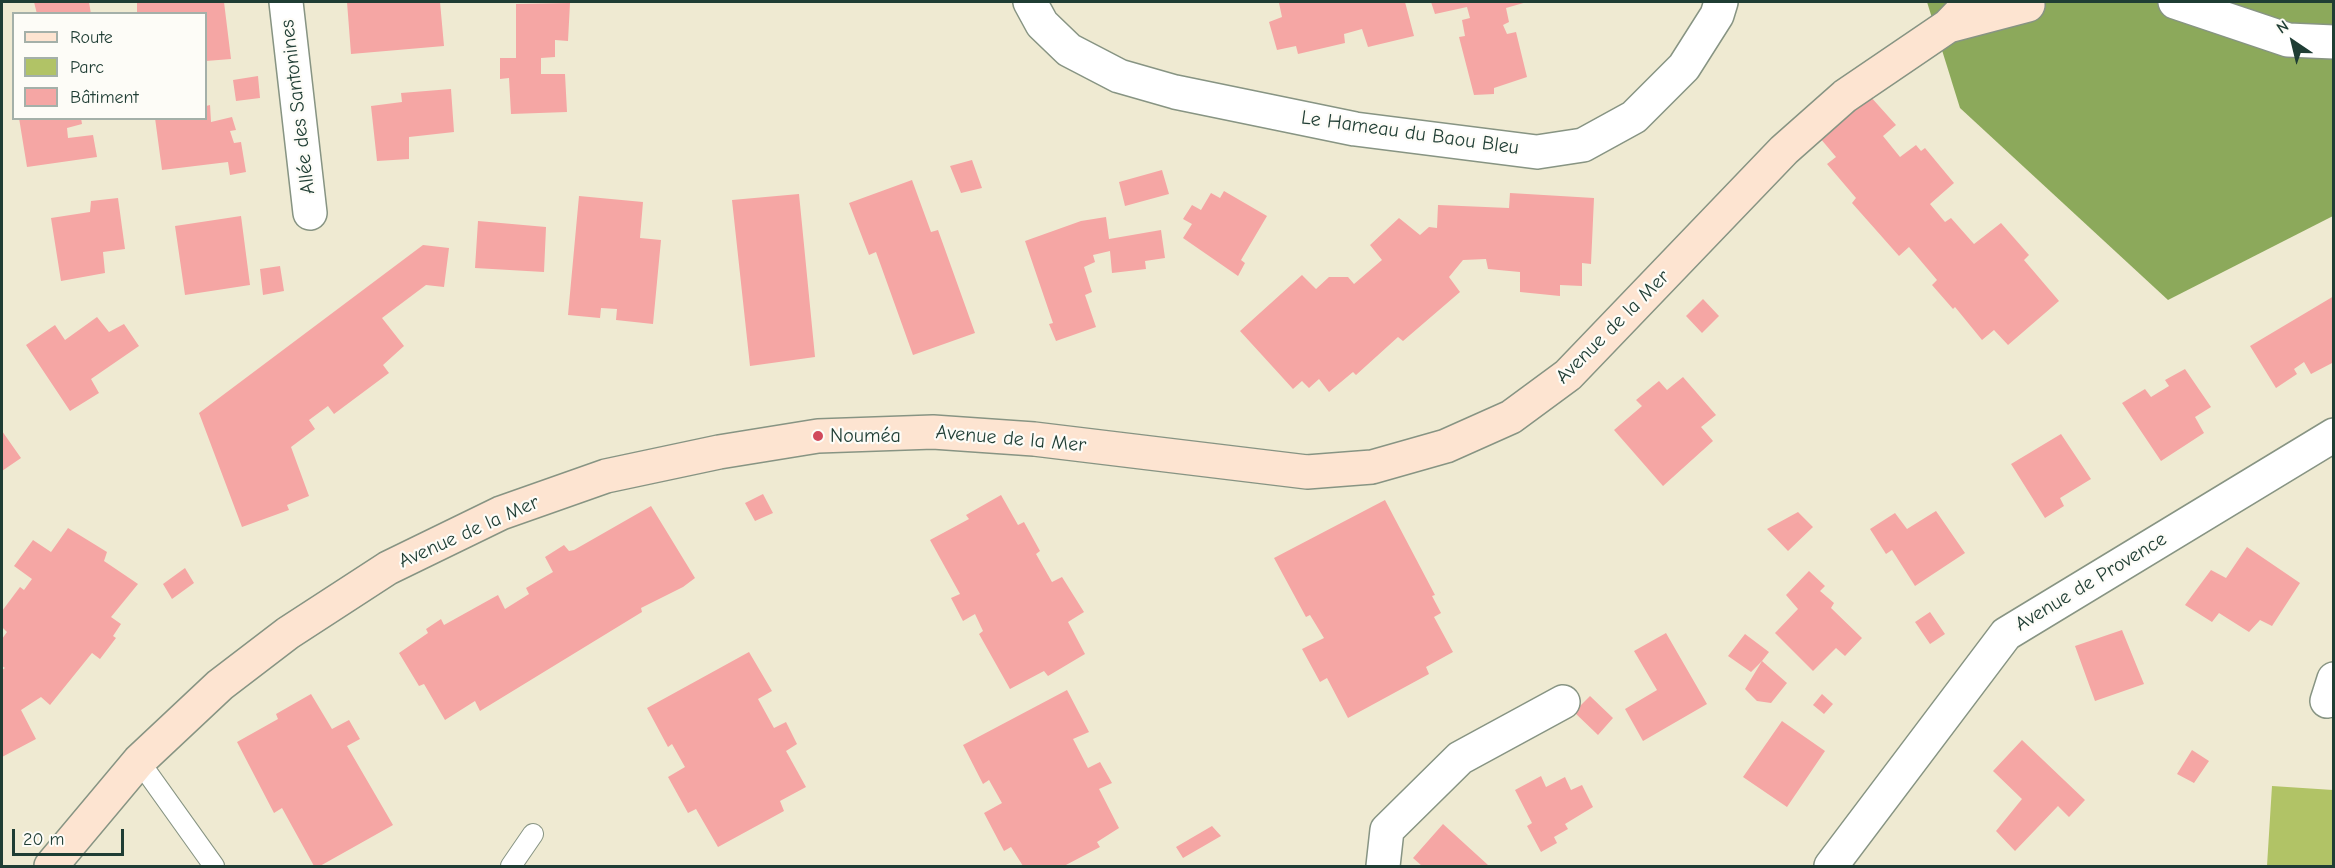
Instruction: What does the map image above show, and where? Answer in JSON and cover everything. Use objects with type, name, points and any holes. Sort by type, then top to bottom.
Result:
[{"type":"street","name":"Allée des Santonines","points":[[286,2],[310,213]]},
{"type":"street","name":"Le Hameau du Baou Bleu","points":[[1030,2],[1042,24],[1069,50],[1119,76],[1175,92],[1355,129],[1538,152],[1583,146],[1634,117],[1684,67],[1717,15],[1721,2]]},
{"type":"street","name":"Avenue de la Mer","points":[[51,867],[139,761],[220,686],[288,633],[388,568],[501,513],[606,476],[719,452],[818,436],[933,432],[1034,439],[1307,472],[1372,466],[1446,446],[1511,417],[1568,375],[1784,150],[1845,96],[1948,26],[1971,2]]},
{"type":"street","points":[[2175,2],[2288,40],[2334,42]]},
{"type":"street","name":"Avenue de la Mer","points":[[1948,26],[2030,3]]},
{"type":"street","name":"Avenue de Provence","points":[[1831,867],[2006,634],[2334,435]]},
{"type":"street","points":[[1383,867],[1387,830],[1460,758],[1563,702]]},
{"type":"lane","points":[[139,761],[214,867]]},
{"type":"lane","points":[[511,867],[533,834]]},
{"type":"green space","points":[[1927,2],[2333,2],[2333,216],[2168,300],[1960,108]]},
{"type":"green space","points":[[2272,786],[2333,790],[2333,866],[2267,866]]},
{"type":"building","points":[[34,2],[89,2],[91,12],[36,12]]},
{"type":"building","points":[[137,2],[224,2],[231,59],[207,61],[207,12],[137,12]]},
{"type":"building","points":[[347,2],[440,2],[444,46],[351,54]]},
{"type":"building","points":[[1405,2],[1414,36],[1368,47],[1362,29],[1344,34],[1345,43],[1298,54],[1296,46],[1277,50],[1269,22],[1282,17],[1279,3]]},
{"type":"building","points":[[1431,2],[1527,2],[1506,8],[1509,22],[1503,25],[1507,34],[1516,32],[1527,77],[1494,88],[1494,94],[1474,95],[1459,37],[1465,36],[1462,20],[1470,18],[1467,7],[1435,14]]},
{"type":"building","points":[[570,3],[568,41],[555,40],[555,57],[541,58],[541,74],[565,74],[567,112],[511,114],[509,78],[500,79],[500,58],[516,58],[516,4]]},
{"type":"building","points":[[258,76],[260,98],[236,101],[233,80]]},
{"type":"building","points":[[451,89],[454,132],[409,137],[409,159],[377,161],[371,106],[402,102],[401,93]]},
{"type":"building","points":[[1870,96],[1896,125],[1883,136],[1900,157],[1916,145],[1921,151],[1925,148],[1954,183],[1930,204],[1945,222],[1951,218],[1974,244],[2001,223],[2029,255],[2024,260],[2059,301],[2008,345],[1994,330],[1982,340],[1955,307],[1953,309],[1932,285],[1937,280],[1909,247],[1899,256],[1852,203],[1856,198],[1827,164],[1836,157],[1820,138]]},
{"type":"building","points":[[210,105],[211,122],[232,117],[236,130],[230,131],[234,143],[241,142],[246,172],[230,175],[228,162],[162,170],[155,120],[207,120],[207,106]]},
{"type":"building","points":[[19,120],[81,120],[82,124],[67,128],[68,138],[93,135],[97,157],[27,167]]},
{"type":"building","points":[[972,160],[982,188],[961,193],[950,166]]},
{"type":"building","points":[[1162,170],[1169,194],[1125,206],[1119,182]]},
{"type":"building","points":[[912,180],[931,232],[938,230],[975,333],[913,355],[876,252],[869,255],[849,203]]},
{"type":"building","points":[[1224,191],[1267,216],[1241,260],[1245,263],[1238,276],[1183,238],[1192,224],[1183,219],[1192,205],[1201,210],[1211,193],[1220,198]]},
{"type":"building","points":[[1510,193],[1594,198],[1591,264],[1582,263],[1582,286],[1560,285],[1560,296],[1520,292],[1520,272],[1488,269],[1486,259],[1463,260],[1449,277],[1460,292],[1403,341],[1398,337],[1356,375],[1353,372],[1329,392],[1319,379],[1309,388],[1302,381],[1293,389],[1240,331],[1302,275],[1316,289],[1329,277],[1348,277],[1354,284],[1382,260],[1370,245],[1399,218],[1420,235],[1429,227],[1437,228],[1438,205],[1509,208]]},
{"type":"building","points":[[799,194],[815,357],[750,366],[732,200]]},
{"type":"building","points":[[579,196],[643,202],[640,238],[661,240],[653,324],[616,320],[617,309],[601,308],[600,318],[568,315]]},
{"type":"building","points":[[118,198],[125,249],[103,252],[105,273],[61,281],[51,218],[90,212],[91,201]]},
{"type":"building","points":[[241,216],[250,285],[185,295],[175,226]]},
{"type":"building","points":[[1106,217],[1109,239],[1161,230],[1165,258],[1145,261],[1146,269],[1112,273],[1110,251],[1093,255],[1095,262],[1084,267],[1092,292],[1085,295],[1096,327],[1056,341],[1049,324],[1053,323],[1025,241],[1081,221]]},
{"type":"building","points":[[478,221],[546,227],[544,272],[475,268]]},
{"type":"building","points":[[423,245],[449,248],[444,287],[426,285],[382,318],[404,346],[383,365],[389,373],[334,414],[328,406],[309,420],[315,429],[291,447],[309,496],[287,505],[289,510],[242,527],[199,413]]},
{"type":"building","points":[[280,266],[284,291],[263,295],[260,269]]},
{"type":"building","points":[[2334,296],[2334,362],[2311,374],[2304,362],[2294,369],[2297,374],[2276,388],[2250,346]]},
{"type":"building","points":[[1703,299],[1719,316],[1702,333],[1686,316]]},
{"type":"building","points":[[97,317],[109,332],[124,324],[139,346],[91,379],[99,393],[70,411],[26,345],[55,325],[65,340]]},
{"type":"building","points":[[2185,369],[2211,407],[2195,417],[2204,433],[2161,461],[2122,403],[2145,389],[2151,397],[2169,386],[2165,380]]},
{"type":"building","points":[[1683,377],[1716,415],[1701,427],[1713,441],[1663,486],[1614,430],[1642,406],[1636,400],[1659,381],[1667,390]]},
{"type":"building","points":[[2,431],[21,458],[2,471]]},
{"type":"building","points":[[2061,434],[2091,479],[2060,498],[2064,506],[2045,518],[2011,464]]},
{"type":"building","points":[[763,494],[773,513],[755,521],[745,503]]},
{"type":"building","points":[[1001,495],[1018,525],[1024,522],[1040,551],[1036,554],[1052,582],[1062,577],[1084,612],[1068,622],[1085,654],[1048,676],[1044,671],[1010,689],[979,634],[983,631],[975,614],[963,621],[951,598],[960,594],[930,540],[969,519],[966,515]]},
{"type":"building","points":[[1385,500],[1435,595],[1432,596],[1441,613],[1434,617],[1453,652],[1426,667],[1429,674],[1348,718],[1327,678],[1320,682],[1302,649],[1324,638],[1310,615],[1306,617],[1274,558]]},
{"type":"building","points":[[651,506],[695,578],[683,587],[641,608],[642,612],[480,711],[475,701],[445,720],[424,684],[419,686],[399,653],[428,633],[426,629],[441,619],[444,625],[498,595],[505,609],[529,594],[526,588],[553,572],[545,557],[564,545],[569,551],[574,550]]},
{"type":"building","points":[[1936,511],[1965,553],[1915,586],[1892,550],[1886,554],[1870,529],[1895,513],[1907,529]]},
{"type":"building","points":[[1798,512],[1813,527],[1788,551],[1767,529]]},
{"type":"building","points":[[68,528],[107,552],[104,561],[138,584],[111,617],[121,624],[113,636],[116,638],[100,659],[92,653],[50,705],[41,697],[21,710],[36,739],[2,757],[2,670],[5,668],[2,666],[2,639],[7,632],[2,627],[2,611],[20,587],[24,590],[32,579],[14,566],[33,540],[51,552]]},
{"type":"building","points":[[2247,547],[2300,583],[2272,626],[2260,620],[2249,632],[2219,613],[2212,622],[2185,605],[2211,570],[2226,578]]},
{"type":"building","points":[[185,568],[194,583],[172,599],[163,584]]},
{"type":"building","points":[[1809,571],[1825,586],[1820,591],[1834,603],[1831,608],[1862,638],[1845,656],[1836,648],[1813,671],[1775,633],[1798,609],[1786,595]]},
{"type":"building","points":[[1930,612],[1945,634],[1930,644],[1915,622]]},
{"type":"building","points":[[2122,630],[2144,684],[2095,701],[2075,646]]},
{"type":"building","points":[[1666,633],[1707,704],[1643,741],[1625,709],[1657,690],[1634,651]]},
{"type":"building","points":[[1745,634],[1769,652],[1751,672],[1728,656]]},
{"type":"building","points":[[749,652],[772,691],[758,699],[774,728],[786,722],[797,744],[786,751],[806,787],[780,801],[784,811],[718,847],[696,809],[688,813],[668,777],[685,767],[672,744],[668,747],[647,708]]},
{"type":"building","points":[[1762,661],[1787,683],[1771,703],[1757,701],[1745,689]]},
{"type":"building","points":[[1067,690],[1089,732],[1073,739],[1088,768],[1100,762],[1112,783],[1099,789],[1119,828],[1097,842],[1100,847],[1064,866],[1023,866],[1011,847],[1004,851],[984,813],[1002,803],[989,780],[983,784],[963,745]]},
{"type":"building","points":[[311,694],[332,729],[349,720],[360,739],[347,746],[393,825],[320,866],[314,866],[282,808],[274,813],[237,742],[278,719],[276,714]]},
{"type":"building","points":[[1822,694],[1833,704],[1824,714],[1813,705]]},
{"type":"building","points":[[1590,696],[1613,718],[1598,735],[1574,712]]},
{"type":"building","points":[[1782,721],[1825,751],[1787,807],[1743,777]]},
{"type":"building","points":[[2022,740],[2085,800],[2069,817],[2058,806],[2015,851],[1996,831],[2022,799],[1993,771]]},
{"type":"building","points":[[2192,750],[2209,761],[2194,783],[2177,774]]},
{"type":"building","points":[[1541,776],[1546,787],[1565,777],[1571,790],[1582,785],[1593,807],[1565,824],[1568,829],[1554,837],[1557,843],[1541,852],[1527,826],[1532,823],[1515,790]]},
{"type":"building","points":[[1443,824],[1488,865],[1422,866],[1413,858]]},
{"type":"building","points":[[1212,826],[1221,836],[1183,858],[1176,847]]},
{"type":"place","name":"Nouméa","points":[[818,436]]}]
